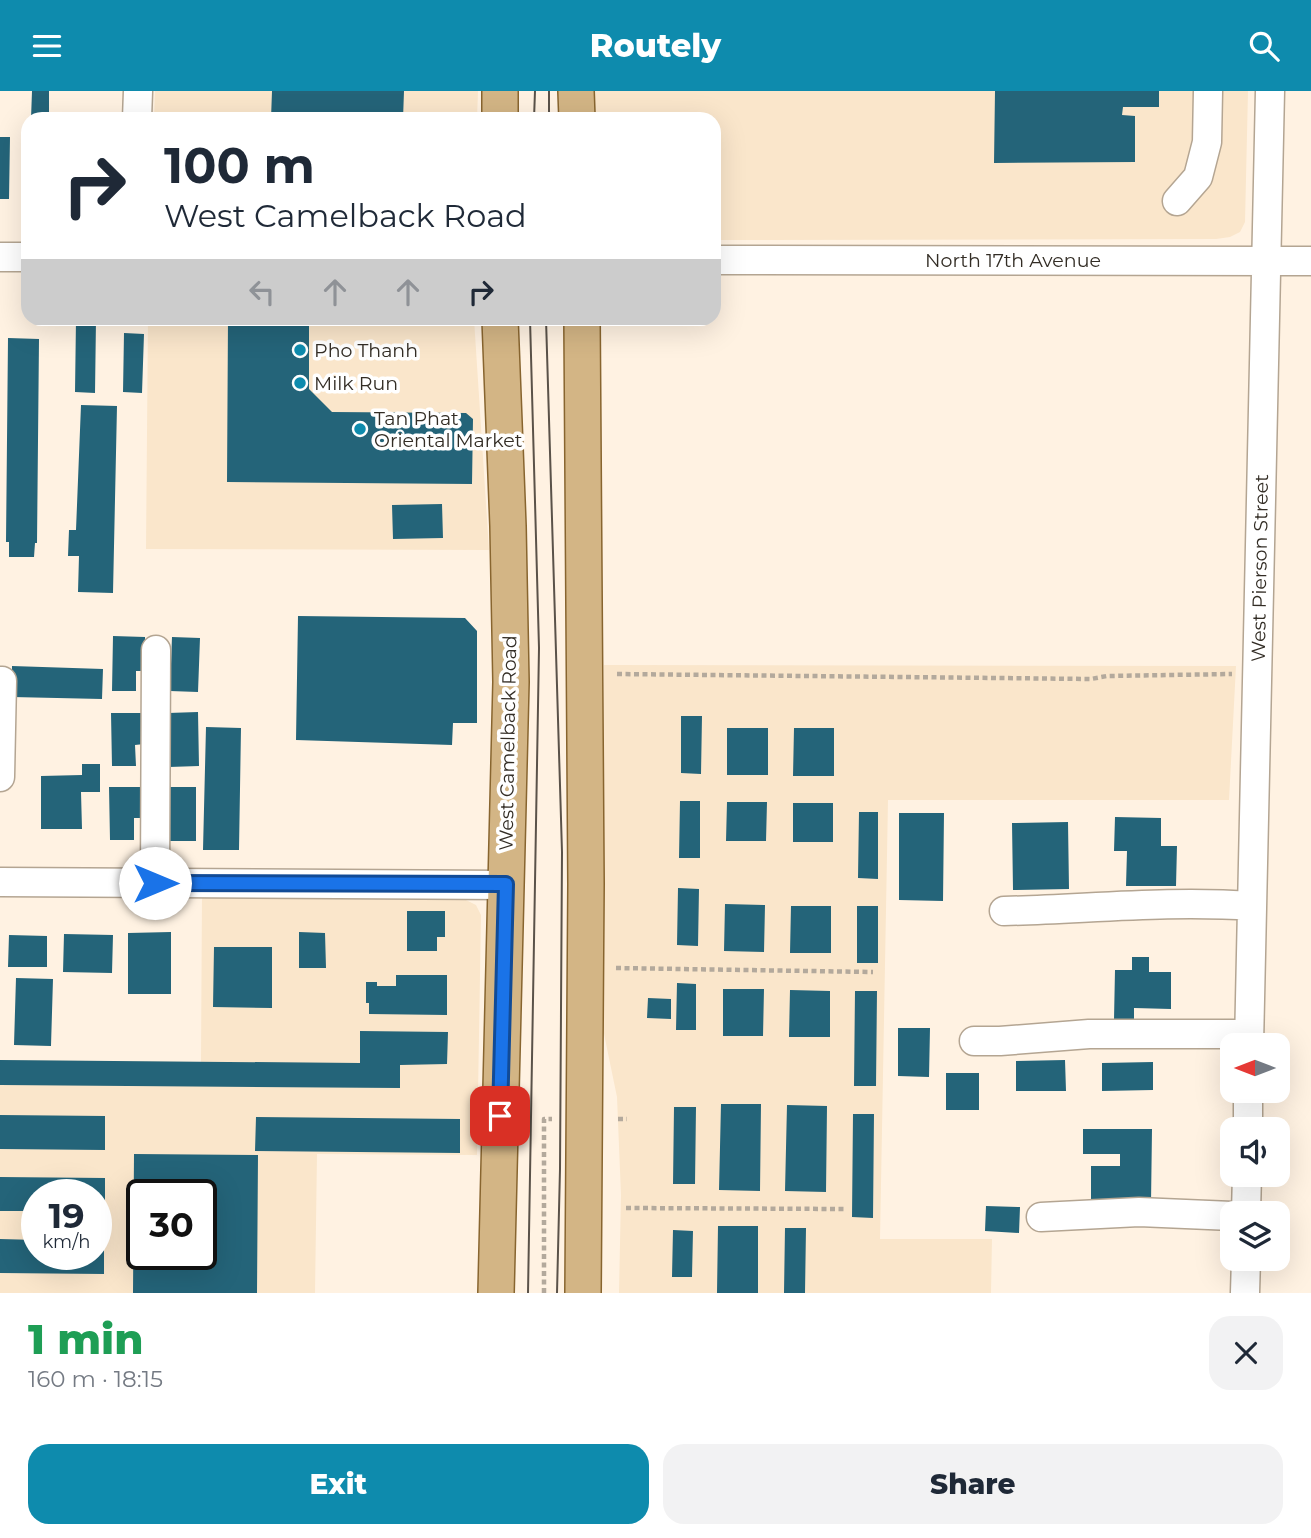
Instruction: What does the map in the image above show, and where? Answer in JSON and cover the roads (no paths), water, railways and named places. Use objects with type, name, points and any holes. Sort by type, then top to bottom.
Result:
[{"type":"main road","points":[[500,91],[500,112]]},
{"type":"main road","points":[[576,91],[577,112]]},
{"type":"main road","name":"West Camelback Road","points":[[496,1293],[511,682],[509,553],[499,326]]},
{"type":"main road","points":[[582,326],[586,870],[583,1293]]},
{"type":"street","points":[[138,91],[138,112]]},
{"type":"street","points":[[1177,201],[1198,177],[1207,142],[1208,91]]},
{"type":"street","name":"West Pierson Street","points":[[1249,1033],[1270,91]]},
{"type":"street","points":[[0,257],[21,257]]},
{"type":"street","name":"North 17th Avenue","points":[[721,260],[1311,261]]},
{"type":"street","points":[[155,883],[156,650]]},
{"type":"street","points":[[0,777],[2,681]]},
{"type":"street","points":[[0,882],[506,884]]},
{"type":"street","points":[[1004,911],[1086,909],[1129,904],[1252,906]]},
{"type":"street","points":[[974,1041],[1088,1034],[1220,1038]]},
{"type":"street","points":[[1041,1217],[1139,1212],[1220,1215]]},
{"type":"street","points":[[1245,1293],[1246,1271]]},
{"type":"tram line","points":[[534,112],[535,91]]},
{"type":"tram line","points":[[549,91],[549,112]]},
{"type":"tram line","points":[[528,1293],[539,648],[530,326]]},
{"type":"tram line","points":[[546,326],[562,852],[557,1293]]},
{"type":"place","name":"Pho Thanh","points":[[300,350]]},
{"type":"place","name":"Milk Run","points":[[300,383]]},
{"type":"place","name":"Tan Phat Oriental Market","points":[[360,429]]}]
